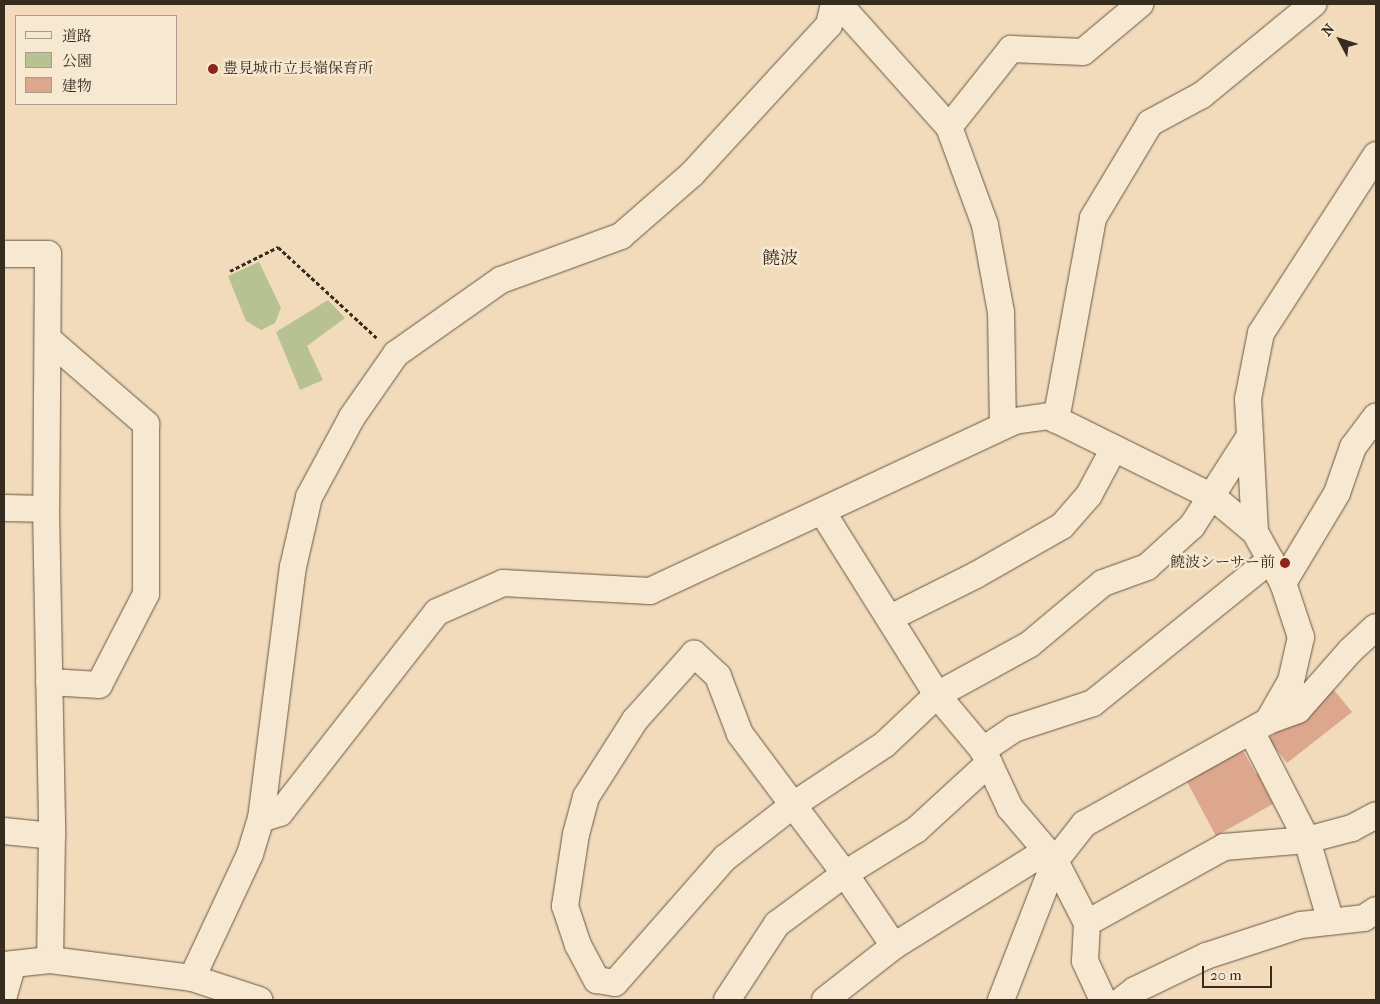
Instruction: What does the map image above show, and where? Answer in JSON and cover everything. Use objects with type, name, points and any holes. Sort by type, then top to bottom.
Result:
[{"type":"street","points":[[192,978],[250,854],[261,820],[293,567],[309,497],[352,417],[396,354],[501,280],[621,236],[692,174],[810,46],[829,25],[834,4]]},
{"type":"street","points":[[838,4],[949,127],[985,225],[1001,312],[1003,426]]},
{"type":"street","points":[[949,127],[1011,49],[1083,52],[1140,4]]},
{"type":"street","points":[[1056,420],[1093,218],[1150,123],[1202,95],[1313,4]]},
{"type":"street","points":[[1255,532],[1248,399],[1261,333],[1376,155]]},
{"type":"street","points":[[4,254],[48,254],[46,508],[52,836],[50,960]]},
{"type":"street","points":[[48,338],[146,424],[146,594],[98,685],[49,682]]},
{"type":"street","points":[[261,820],[280,813],[436,612],[503,583],[650,591],[823,513],[1014,421],[1049,416],[1113,450],[1213,497],[1255,532],[1283,583],[1300,637],[1291,681],[1259,726]]},
{"type":"street","points":[[1283,583],[1337,493],[1353,446],[1376,417]]},
{"type":"street","points":[[894,946],[845,874],[793,805],[740,734],[718,676],[694,654],[635,720],[586,798],[576,834],[565,906],[578,945],[597,980],[615,983],[724,858],[793,805],[885,744],[937,695],[1030,644],[1103,583],[1148,567],[1192,526],[1213,497],[1250,436]]},
{"type":"street","points":[[890,618],[976,575],[1062,526],[1089,495],[1113,450]]},
{"type":"street","points":[[4,508],[46,508]]},
{"type":"street","points":[[823,513],[937,695],[986,756],[1010,808],[1050,856],[1087,923],[1086,961],[1104,1000]]},
{"type":"street","points":[[728,1000],[777,924],[845,874],[916,830],[1014,728],[1093,703],[1270,560]]},
{"type":"street","points":[[826,1000],[894,946],[1050,856],[1084,824],[1259,726],[1298,710],[1350,651],[1376,627]]},
{"type":"street","points":[[1259,726],[1308,840],[1331,922]]},
{"type":"street","points":[[1087,923],[1224,847],[1308,840],[1352,828],[1376,815]]},
{"type":"street","points":[[4,832],[52,836]]},
{"type":"street","points":[[1001,1000],[1050,856]]},
{"type":"street","points":[[1122,1000],[1135,990],[1206,956],[1301,925],[1364,918],[1376,910]]},
{"type":"street","points":[[4,995],[8,964],[50,960],[192,978],[259,1000]]},
{"type":"path","points":[[230,271],[278,248],[396,354]]},
{"type":"green space","points":[[259,262],[281,308],[275,323],[261,330],[246,321],[228,276]]},
{"type":"green space","points":[[328,300],[345,318],[307,346],[323,380],[300,390],[276,332]]},
{"type":"building","points":[[1333,689],[1352,712],[1287,763],[1268,739]]},
{"type":"building","points":[[1242,749],[1256,774],[1262,771],[1266,778],[1261,781],[1273,804],[1216,836],[1186,780]]},
{"type":"place","name":"豊見城市立長嶺保育所","points":[[213,69]]},
{"type":"place","name":"饒波シーサー前","points":[[1285,563]]},
{"type":"district","name":"饒波","points":[[780,259]]}]
